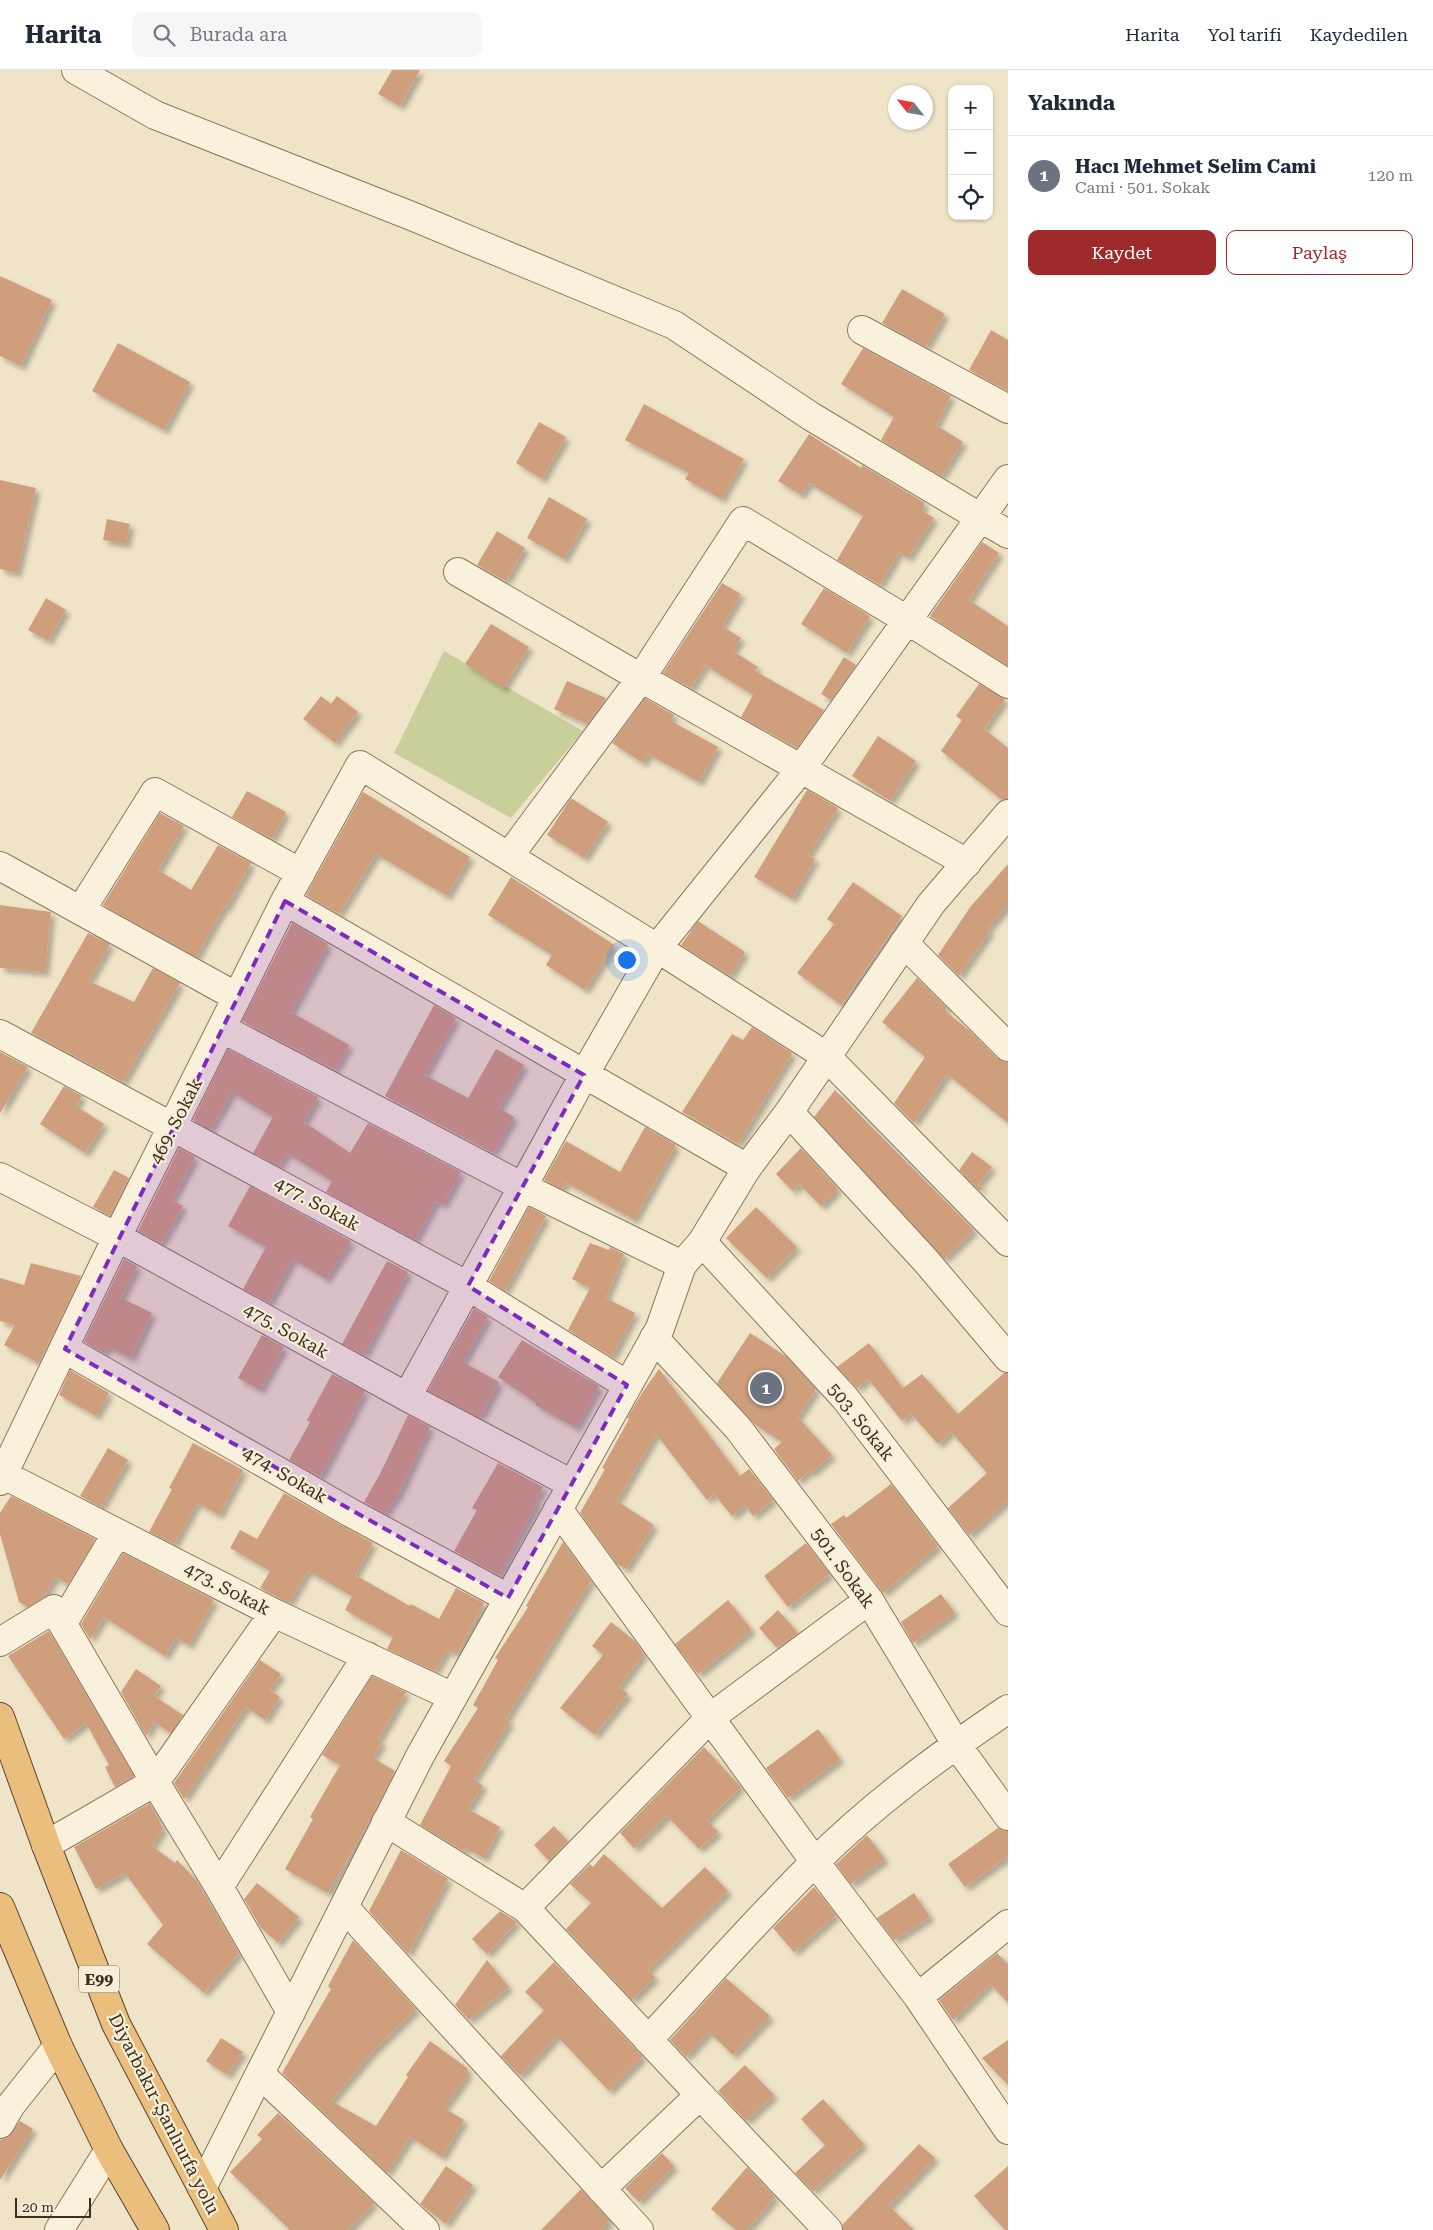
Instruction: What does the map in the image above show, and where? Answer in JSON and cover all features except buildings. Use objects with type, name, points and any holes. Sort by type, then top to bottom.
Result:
[{"type":"highway","name":"Diyarbakır-Şanlıurfa yolu","points":[[0,1717],[46,1845],[116,2024],[224,2230]]},
{"type":"highway","points":[[0,1907],[58,2046],[109,2150],[155,2230]]},
{"type":"street","points":[[76,70],[155,115],[414,217],[674,325],[812,417],[1008,534]]},
{"type":"street","points":[[862,330],[1008,409]]},
{"type":"street","points":[[407,1398],[584,1075],[657,948],[801,769],[1008,479]]},
{"type":"street","points":[[1008,684],[907,620],[743,521],[641,678],[510,856],[826,1056],[1008,1242]]},
{"type":"street","points":[[458,572],[967,863]]},
{"type":"street","name":"469. Sokak","points":[[2,1478],[117,1237],[223,1029],[285,901],[360,765],[510,856]]},
{"type":"street","points":[[81,910],[155,792],[301,873]]},
{"type":"street","points":[[202,2188],[386,1822],[452,1697],[660,1328],[682,1265],[702,1242],[747,1168],[789,1112],[931,904],[967,863],[1004,826]]},
{"type":"street","points":[[0,866],[237,997]]},
{"type":"street","points":[[285,901],[747,1168]]},
{"type":"street","points":[[904,943],[1008,1047]]},
{"type":"street","points":[[223,1029],[523,1187],[682,1265]]},
{"type":"street","name":"477. Sokak","points":[[0,1034],[468,1286],[627,1385]]},
{"type":"street","points":[[789,1112],[926,1261],[1008,1358]]},
{"type":"street","name":"475. Sokak","points":[[0,1177],[117,1237],[407,1398],[572,1484]]},
{"type":"street","name":"503. Sokak","points":[[702,1242],[845,1398],[1008,1612]]},
{"type":"street","name":"501. Sokak","points":[[654,1338],[738,1427],[868,1600],[956,1744],[1008,1816]]},
{"type":"street","name":"474. Sokak","points":[[65,1349],[351,1513],[508,1598]]},
{"type":"street","name":"473. Sokak","points":[[2,1478],[117,1533],[274,1613],[452,1697]]},
{"type":"street","points":[[558,1509],[815,1862],[918,1997],[1008,2130]]},
{"type":"street","points":[[63,1624],[117,1533]]},
{"type":"street","points":[[524,1908],[711,1717],[868,1600]]},
{"type":"street","points":[[0,1642],[54,1609],[291,2012]]},
{"type":"street","points":[[46,1845],[155,1782],[274,1613]]},
{"type":"street","points":[[219,1887],[367,1656]]},
{"type":"street","points":[[648,2040],[815,1862],[888,1798],[956,1744],[1008,1709]]},
{"type":"street","points":[[386,1822],[524,1908],[828,2230]]},
{"type":"street","points":[[344,1907],[639,2230]]},
{"type":"street","points":[[918,1997],[1008,1924]]},
{"type":"street","points":[[4,2110],[58,2046]]},
{"type":"street","points":[[260,2074],[425,2230]]},
{"type":"street","points":[[601,2189],[700,2095]]},
{"type":"street","points":[[59,2230],[109,2150]]},
{"type":"highlighted area","points":[[285,901],[584,1075],[468,1286],[627,1385],[508,1598],[65,1349]]},
{"type":"green space","points":[[444,651],[583,731],[511,818],[394,753]]},
{"type":"place","name":"Hacı Mehmet Selim Cami","points":[[766,1388]]}]
